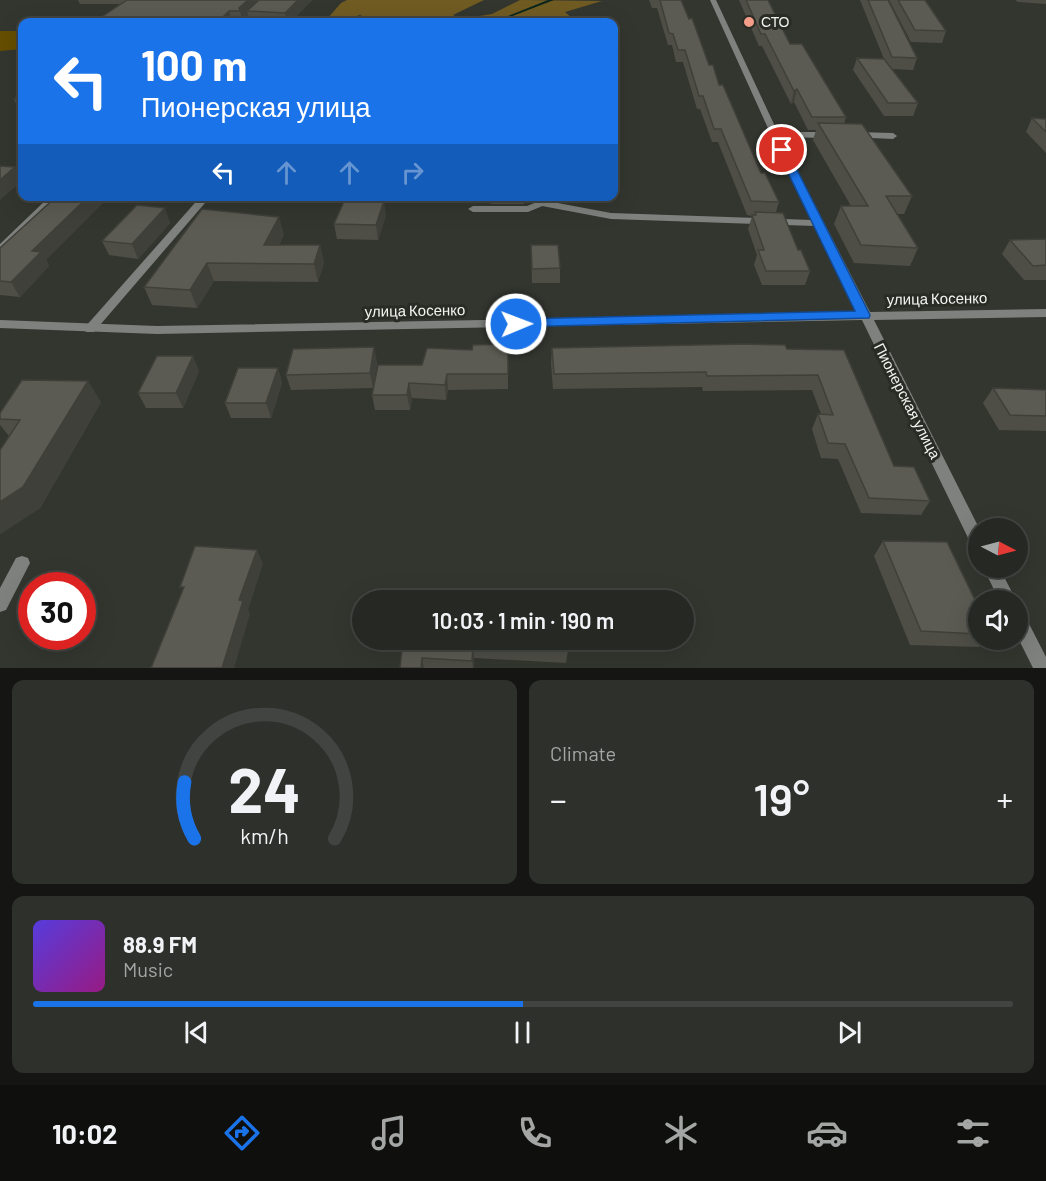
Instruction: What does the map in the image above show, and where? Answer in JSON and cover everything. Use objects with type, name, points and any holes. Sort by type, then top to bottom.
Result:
[{"type":"street","points":[[251,18],[270,0]]},
{"type":"street","name":"Пионерская улица","points":[[713,0],[818,223],[968,521]]},
{"type":"street","points":[[775,135],[893,136]]},
{"type":"street","points":[[0,250],[51,201]]},
{"type":"street","points":[[90,329],[203,201]]},
{"type":"street","points":[[473,209],[528,209],[540,201]]},
{"type":"street","points":[[545,201],[611,216],[818,223]]},
{"type":"street","name":"улица Косенко","points":[[0,324],[90,329],[400,327],[864,315],[1046,313]]},
{"type":"street","points":[[0,604],[22,563]]},
{"type":"street","points":[[1028,640],[1042,668]]},
{"type":"shaded area","points":[[347,0],[484,0],[453,15],[459,18],[366,18],[360,15],[350,18],[328,18],[341,3]]},
{"type":"shaded area","points":[[520,0],[602,1],[565,12],[572,18],[467,18],[492,14]]},
{"type":"shaded area","points":[[0,31],[18,31],[18,49],[0,51]]},
{"type":"building","points":[[127,0],[248,0],[239,8],[240,11],[229,11],[222,18],[100,18]]},
{"type":"building","points":[[259,0],[298,0],[285,13],[247,11]]},
{"type":"building","points":[[660,0],[681,0],[689,19],[692,18],[709,65],[713,65],[719,85],[723,85],[761,173],[765,173],[779,202],[751,201],[721,129],[714,129],[703,96],[699,96],[685,50],[678,50],[673,34],[669,33]]},
{"type":"building","points":[[746,0],[768,0],[790,44],[802,44],[846,117],[812,117],[797,89],[794,91],[765,34],[761,34]]},
{"type":"building","points":[[868,0],[888,0],[917,58],[892,57]]},
{"type":"building","points":[[898,0],[925,0],[946,31],[915,30]]},
{"type":"building","points":[[857,58],[884,59],[918,103],[888,103]]},
{"type":"building","points":[[1032,118],[1046,119],[1046,132]]},
{"type":"building","points":[[818,123],[862,124],[912,196],[886,196],[918,248],[861,245],[841,206],[868,206]]},
{"type":"building","points":[[0,166],[15,167],[0,180]]},
{"type":"building","points":[[52,201],[84,201],[32,251],[41,252],[11,282],[0,281],[0,248]]},
{"type":"building","points":[[344,201],[384,201],[376,225],[334,224]]},
{"type":"building","points":[[137,205],[165,208],[132,244],[102,241]]},
{"type":"building","points":[[202,209],[279,217],[264,245],[320,245],[314,264],[207,263],[190,290],[144,287]]},
{"type":"building","points":[[755,212],[783,213],[798,250],[801,250],[810,271],[766,271],[758,250],[764,250],[752,215],[756,215]]},
{"type":"building","points":[[1046,239],[1046,265],[1033,266],[1010,240]]},
{"type":"building","points":[[531,245],[558,245],[560,268],[532,269]]},
{"type":"building","points":[[508,344],[508,374],[447,374],[445,385],[409,383],[407,395],[372,395],[378,365],[422,365],[427,348],[472,350],[473,345]]},
{"type":"building","points":[[785,345],[787,349],[844,350],[894,466],[914,467],[930,501],[869,498],[845,444],[828,443],[818,414],[833,415],[818,375],[707,376],[706,372],[554,374],[552,348]]},
{"type":"building","points":[[374,347],[370,373],[286,375],[293,349]]},
{"type":"building","points":[[157,356],[193,356],[176,393],[138,393]]},
{"type":"building","points":[[238,368],[278,368],[266,403],[225,403]]},
{"type":"building","points":[[22,380],[88,381],[23,487],[0,502],[0,450],[20,420],[0,419],[0,413]]},
{"type":"building","points":[[993,388],[1046,390],[1046,416],[1010,415]]},
{"type":"building","points":[[883,541],[947,542],[970,590],[968,590],[968,633],[921,631]]},
{"type":"building","points":[[195,546],[257,550],[239,600],[243,601],[222,668],[151,668],[184,587],[180,587]]},
{"type":"building","points":[[402,650],[473,650],[472,661],[422,658],[421,668],[400,668]]},
{"type":"waterway","points":[[505,18],[552,0]]},
{"type":"place","name":"СТО","points":[[749,22]]},
{"type":"route","points":[[516,324],[864,315],[782,150]]}]
